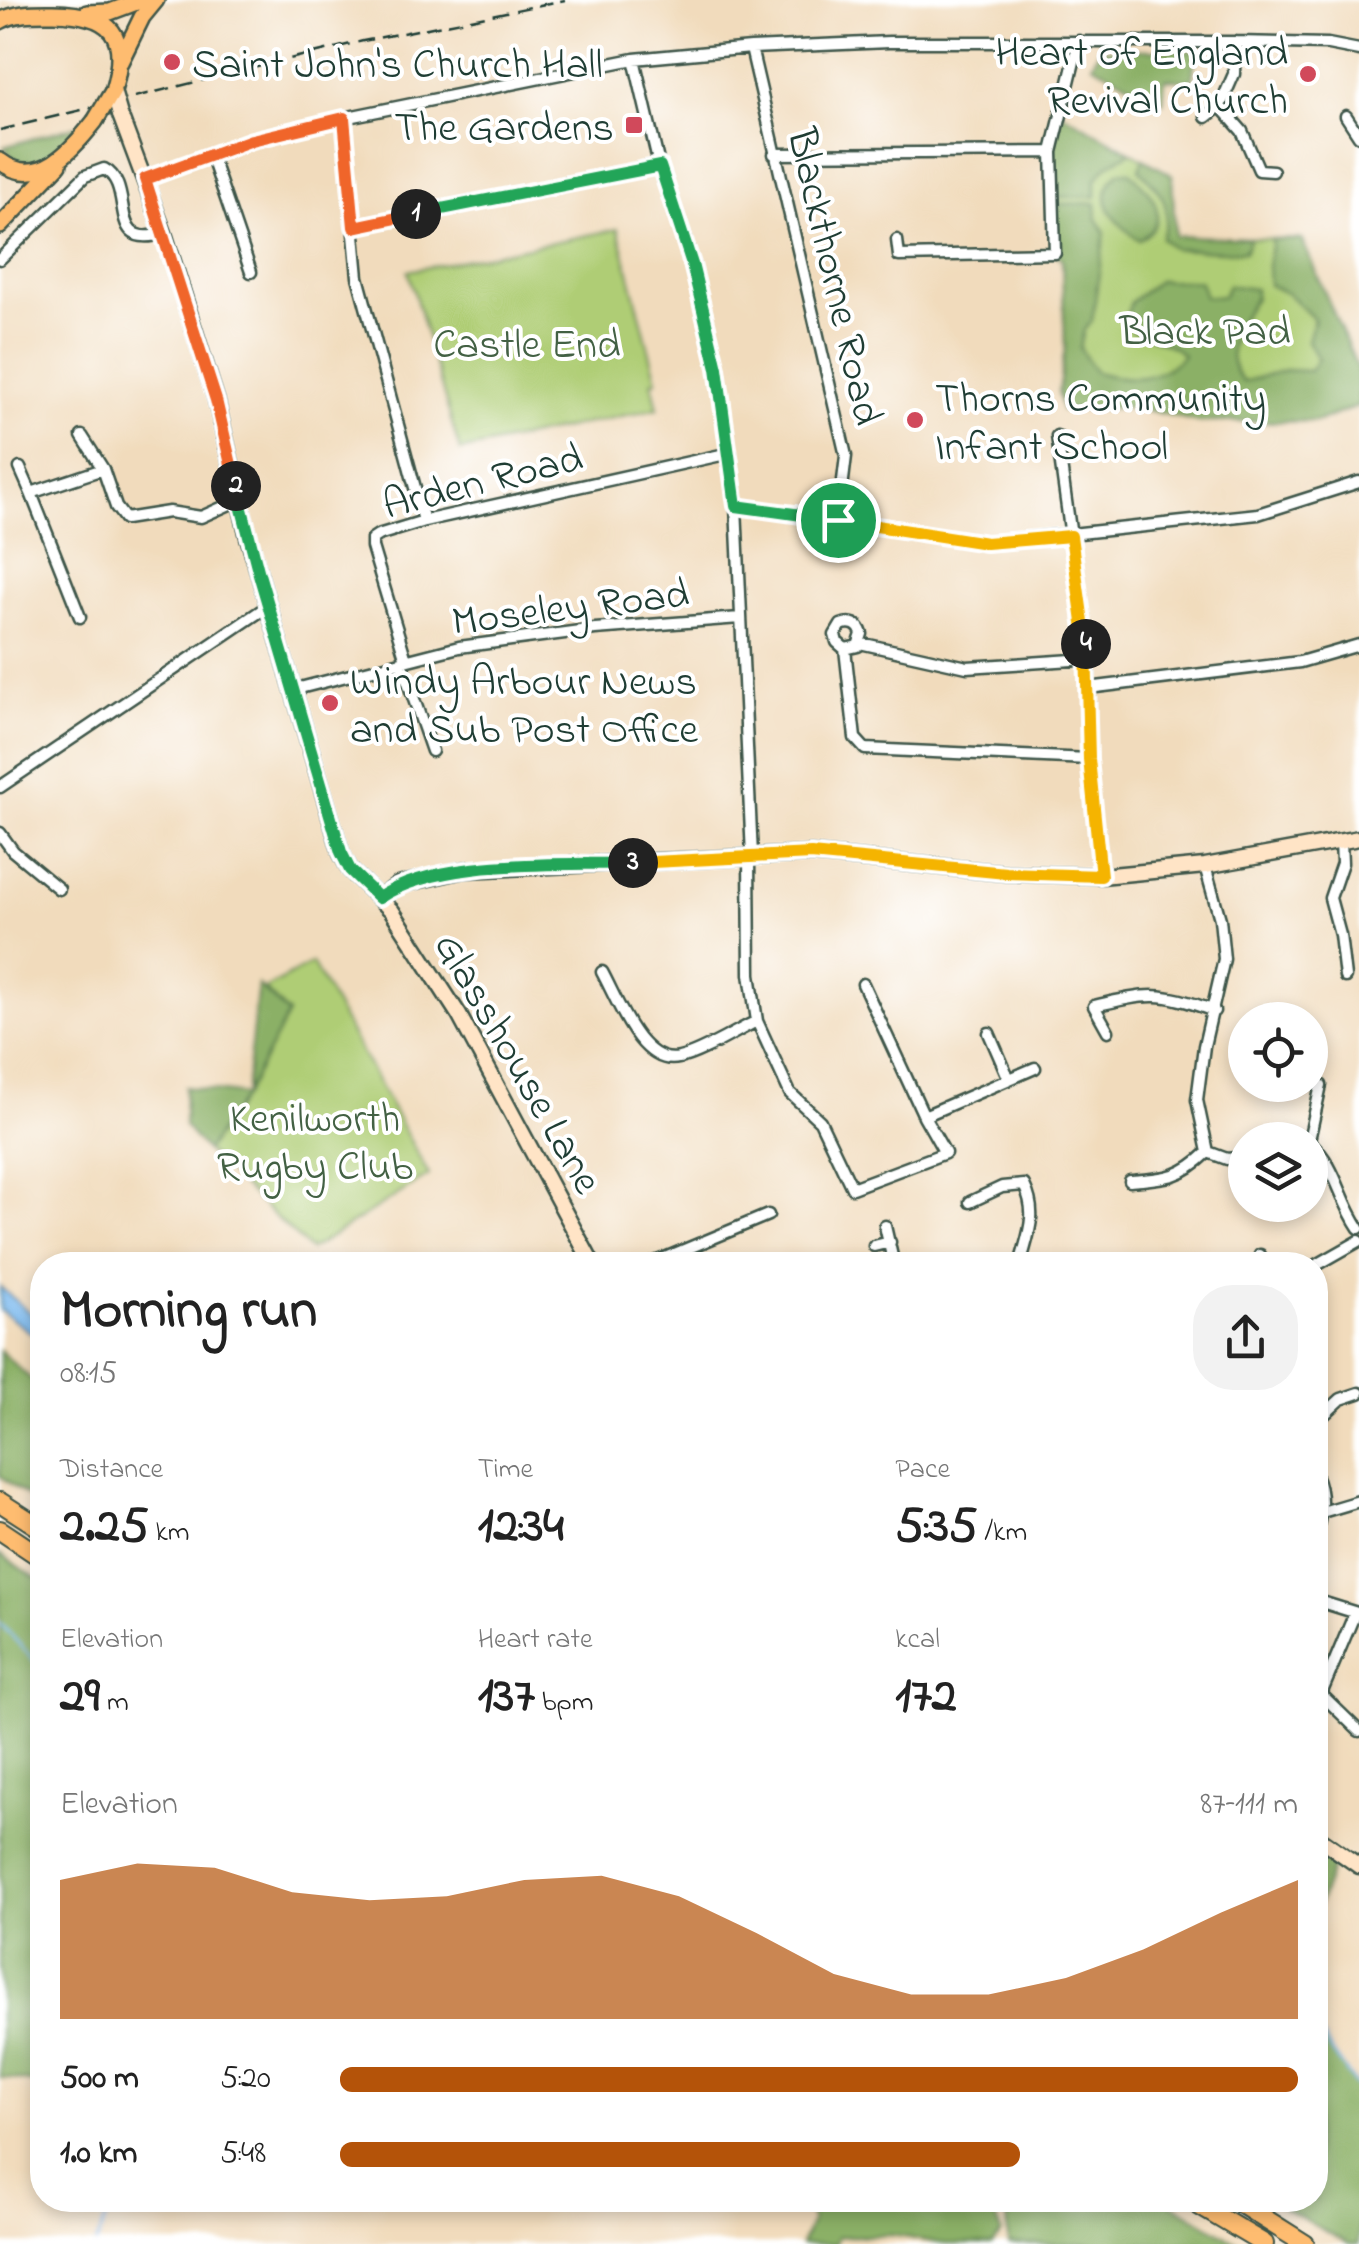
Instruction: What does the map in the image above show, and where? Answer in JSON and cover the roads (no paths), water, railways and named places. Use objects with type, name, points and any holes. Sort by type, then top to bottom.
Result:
[{"type":"highway","points":[[0,1502],[30,1521]]},
{"type":"highway","points":[[0,1530],[30,1550]]},
{"type":"highway","points":[[1210,2212],[1264,2244]]},
{"type":"highway","points":[[1254,2212],[1305,2244]]},
{"type":"main road","points":[[1,19],[20,14],[110,12],[142,0]]},
{"type":"main road","points":[[0,226],[94,122],[113,89],[120,62],[142,16],[156,0]]},
{"type":"main road","points":[[78,14],[108,25],[117,39],[120,62]]},
{"type":"main road","points":[[0,160],[26,172],[44,168],[71,150]]},
{"type":"street","points":[[897,240],[899,259],[1055,253],[1052,152],[1080,41]]},
{"type":"street","points":[[145,179],[252,140],[634,59],[751,48],[888,42],[1235,42],[1328,44],[1359,50]]},
{"type":"street","points":[[1206,117],[1220,106],[1234,74],[1235,42]]},
{"type":"street","name":"Blackthorne Road","points":[[751,48],[846,456],[838,520]]},
{"type":"street","points":[[634,59],[660,166],[692,264],[717,368],[730,453],[736,506],[750,856],[750,974],[757,1021],[790,1093],[820,1121],[852,1188],[945,1153],[863,984]]},
{"type":"street","name":"Glasshouse Lane","points":[[113,89],[216,400],[268,606],[341,852],[350,870],[392,911],[459,1015],[586,1252]]},
{"type":"street","points":[[1220,106],[1242,131],[1256,171],[1273,170]]},
{"type":"street","points":[[1346,116],[1359,136]]},
{"type":"street","points":[[344,118],[358,276],[424,521]]},
{"type":"street","points":[[94,122],[111,124],[128,135]]},
{"type":"street","points":[[774,154],[1052,152]]},
{"type":"street","points":[[212,155],[250,272]]},
{"type":"street","points":[[354,227],[660,166]]},
{"type":"street","points":[[0,258],[85,176],[104,169],[114,176],[129,229],[135,236],[142,239],[164,234]]},
{"type":"street","points":[[82,436],[103,469],[116,507],[125,519],[168,512],[201,517],[239,500]]},
{"type":"street","points":[[1057,436],[1088,659],[1089,759],[1101,876]]},
{"type":"street","name":"Arden Road","points":[[403,661],[372,547],[372,539],[378,535],[424,521],[730,453]]},
{"type":"street","points":[[20,468],[80,617]]},
{"type":"street","points":[[31,493],[103,469]]},
{"type":"street","points":[[736,506],[986,543],[1258,514],[1359,482]]},
{"type":"street","points":[[0,788],[268,606]]},
{"type":"street","name":"Moseley Road","points":[[292,690],[458,647],[595,628],[740,618]]},
{"type":"street","points":[[860,643],[860,630],[853,624],[846,623],[835,635],[845,649],[855,738],[865,749],[1089,759]]},
{"type":"street","points":[[860,643],[968,667],[1088,659]]},
{"type":"street","points":[[845,649],[860,643]]},
{"type":"street","points":[[1088,688],[1300,662],[1359,645]]},
{"type":"street","points":[[403,661],[432,751]]},
{"type":"street","points":[[0,833],[13,851],[59,889]]},
{"type":"street","points":[[379,898],[398,885],[464,870],[824,855],[1006,873],[1101,876],[1205,866],[1359,838]]},
{"type":"street","points":[[1341,842],[1342,863],[1330,898],[1340,934],[1345,978]]},
{"type":"street","points":[[1205,866],[1220,919],[1224,959],[1204,1046],[1197,1100],[1208,1152]]},
{"type":"street","points":[[602,972],[642,1044],[660,1058],[679,1058],[757,1021]]},
{"type":"street","points":[[1108,1031],[1094,1006],[1140,995],[1171,995],[1214,1011]]},
{"type":"street","points":[[990,1033],[1009,1079]]},
{"type":"street","points":[[924,1116],[1034,1068]]},
{"type":"street","points":[[1208,1152],[1228,1159]]},
{"type":"street","points":[[1130,1180],[1170,1178],[1190,1170],[1208,1152]]},
{"type":"street","points":[[1328,1160],[1348,1212],[1359,1228]]},
{"type":"street","points":[[970,1202],[1002,1186],[1024,1185],[1033,1225],[1024,1252]]},
{"type":"street","points":[[679,1252],[768,1215]]},
{"type":"street","points":[[886,1226],[892,1252]]},
{"type":"street","points":[[874,1246],[890,1242]]},
{"type":"street","points":[[1328,1259],[1358,1243]]},
{"type":"street","points":[[1328,1410],[1341,1398],[1359,1393]]},
{"type":"street","points":[[1328,1510],[1359,1501]]},
{"type":"street","points":[[1328,1604],[1357,1613],[1328,1672]]},
{"type":"street","points":[[1328,1702],[1359,1731]]},
{"type":"street","points":[[1328,1844],[1359,1866]]},
{"type":"water","points":[[0,1287],[30,1313],[30,1332],[0,1310]]},
{"type":"waterway","points":[[0,1623],[30,1656]]},
{"type":"waterway","points":[[1328,2046],[1359,2090]]},
{"type":"waterway","points":[[96,2244],[109,2212]]},
{"type":"railway","points":[[0,130],[363,41],[565,0]]},
{"type":"place","name":"Saint John's Church Hall","points":[[172,62]]},
{"type":"place","name":"Heart of England Revival Church","points":[[1308,74]]},
{"type":"place","name":"The Gardens","points":[[634,125]]},
{"type":"place","name":"Thorns Community Infant School","points":[[915,420]]},
{"type":"place","name":"Windy Arbour News and Sub Post Office","points":[[330,703]]},
{"type":"park label","name":"Black Pad","points":[[1205,329]]},
{"type":"park label","name":"Castle End","points":[[527,342]]},
{"type":"park label","name":"Kenilworth Rugby Club","points":[[315,1140]]}]
